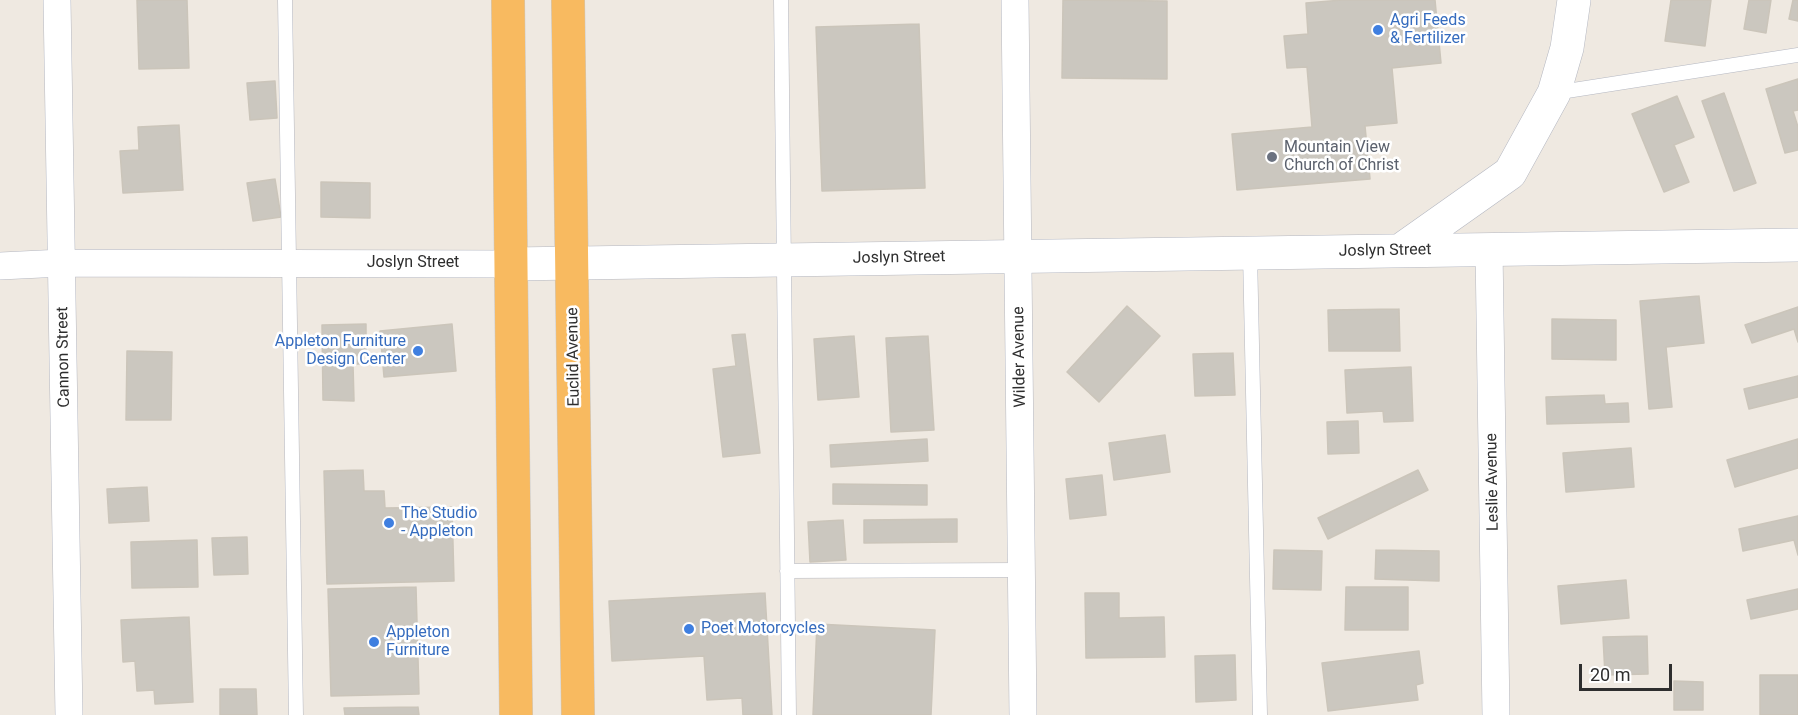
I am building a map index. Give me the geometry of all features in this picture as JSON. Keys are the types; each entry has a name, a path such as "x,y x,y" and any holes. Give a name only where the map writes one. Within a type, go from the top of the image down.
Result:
{"highway":[{"path":"508,0 516,715"},
{"name":"Euclid Avenue","path":"568,0 578,715"}],"street":[{"name":"Cannon Street","path":"57,0 69,715"},
{"name":"Wilder Avenue","path":"1015,0 1023,715"},
{"path":"1401,250 1510,172 1554,93 1567,48 1574,0"},
{"name":"Joslyn Street","path":"0,266 288,263 511,264 1798,245"},
{"name":"Leslie Avenue","path":"1489,249 1497,715"}],"lane":[{"path":"285,0 296,715"},
{"path":"781,0 789,715"},
{"path":"1554,93 1798,55"},
{"path":"1250,253 1260,715"},
{"path":"787,571 1022,570"}],"building":[{"path":"137,0 187,0 189,68 139,69"},
{"path":"1063,0 1167,1 1167,79 1062,78"},
{"path":"1342,0 1435,0 1441,63 1392,68 1397,123 1365,126 1370,179 1237,190 1232,134 1312,127 1307,67 1287,68 1284,36 1308,34 1306,3"},
{"path":"1671,0 1711,0 1705,46 1665,41"},
{"path":"1749,0 1771,0 1766,33 1744,29"},
{"path":"1793,0 1798,0 1798,21 1789,19"},
{"path":"919,24 925,188 822,191 816,27"},
{"path":"1798,79 1798,110 1793,111 1798,127 1798,150 1785,153 1766,89"},
{"path":"275,81 277,118 250,120 247,83"},
{"path":"1724,93 1756,183 1734,191 1702,101"},
{"path":"1677,96 1694,137 1674,145 1689,182 1664,192 1632,114"},
{"path":"179,125 183,190 123,193 120,151 139,150 138,127"},
{"path":"275,179 281,217 253,221 247,183"},
{"path":"321,182 370,183 370,218 321,217"},
{"path":"1699,296 1704,343 1666,347 1672,407 1649,409 1640,301"},
{"path":"1127,306 1160,336 1099,402 1067,372"},
{"path":"1798,307 1798,342 1794,329 1752,343 1745,325"},
{"path":"1399,309 1400,351 1329,351 1328,310"},
{"path":"1552,319 1616,320 1616,360 1552,359"},
{"path":"366,324 366,352 359,352 360,364 353,364 354,401 323,400 322,325"},
{"name":"Appleton Furniture Design Center","path":"452,324 456,371 384,377 380,331"},
{"path":"745,334 760,453 723,457 713,369 736,366 732,335"},
{"path":"854,336 859,397 818,400 814,339"},
{"path":"928,336 934,430 891,432 886,338"},
{"path":"127,351 172,352 171,420 126,420"},
{"path":"1233,353 1235,395 1195,396 1193,354"},
{"path":"1411,367 1413,421 1384,422 1383,411 1347,413 1345,370"},
{"path":"1798,376 1798,397 1749,409 1744,389"},
{"path":"1604,395 1605,404 1628,403 1629,422 1547,424 1546,397"},
{"path":"1358,421 1359,453 1328,454 1327,422"},
{"path":"1165,435 1170,472 1114,480 1109,443"},
{"path":"927,439 928,461 831,467 830,445"},
{"path":"1798,439 1798,468 1735,487 1727,460"},
{"path":"1631,448 1634,487 1566,492 1563,453"},
{"name":"The Studio - Appleton","path":"363,470 364,491 384,491 385,508 452,507 454,581 327,584 324,471"},
{"path":"1418,470 1428,490 1328,539 1318,518"},
{"path":"1102,475 1106,515 1070,519 1066,479"},
{"path":"833,484 927,485 927,505 833,504"},
{"path":"147,487 149,521 109,523 107,489"},
{"path":"1798,516 1798,555 1794,540 1743,551 1739,529"},
{"path":"957,519 957,542 864,543 864,520"},
{"path":"843,520 846,560 810,562 808,522"},
{"path":"247,537 248,574 214,575 212,538"},
{"path":"197,540 198,587 132,588 131,542"},
{"path":"1274,550 1322,551 1321,590 1273,589"},
{"path":"1376,550 1439,551 1439,581 1375,579"},
{"path":"1626,580 1629,618 1561,624 1558,586"},
{"name":"Appleton Furniture","path":"416,587 419,694 331,696 328,589"},
{"path":"1346,587 1408,587 1408,630 1345,630"},
{"path":"1798,589 1798,609 1751,619 1747,600"},
{"name":"Poet Motorcycles","path":"765,593 772,715 743,715 742,698 707,700 704,656 612,661 609,601"},
{"path":"1085,593 1119,593 1119,618 1164,617 1165,657 1086,658"},
{"path":"189,617 193,702 155,704 154,690 137,691 135,661 123,662 121,620"},
{"path":"817,624 935,630 931,715 813,715"},
{"path":"1647,636 1648,674 1605,675 1603,637"},
{"path":"1419,651 1423,683 1416,685 1418,700 1328,711 1322,663"},
{"path":"1235,655 1236,700 1196,702 1195,656"},
{"path":"1760,675 1798,675 1798,715 1760,715"},
{"path":"1674,681 1703,682 1703,710 1674,710"},
{"path":"220,689 256,689 257,715 220,715"},
{"path":"418,707 419,715 345,715 344,708"}],"place":[{"name":"Agri Feeds & Fertilizer","path":"1378,30"},
{"name":"Mountain View Church of Christ","path":"1272,157"},
{"name":"Appleton Furniture Design Center","path":"418,351"},
{"name":"The Studio - Appleton","path":"389,523"},
{"name":"Poet Motorcycles","path":"689,629"},
{"name":"Appleton Furniture","path":"374,642"}]}
